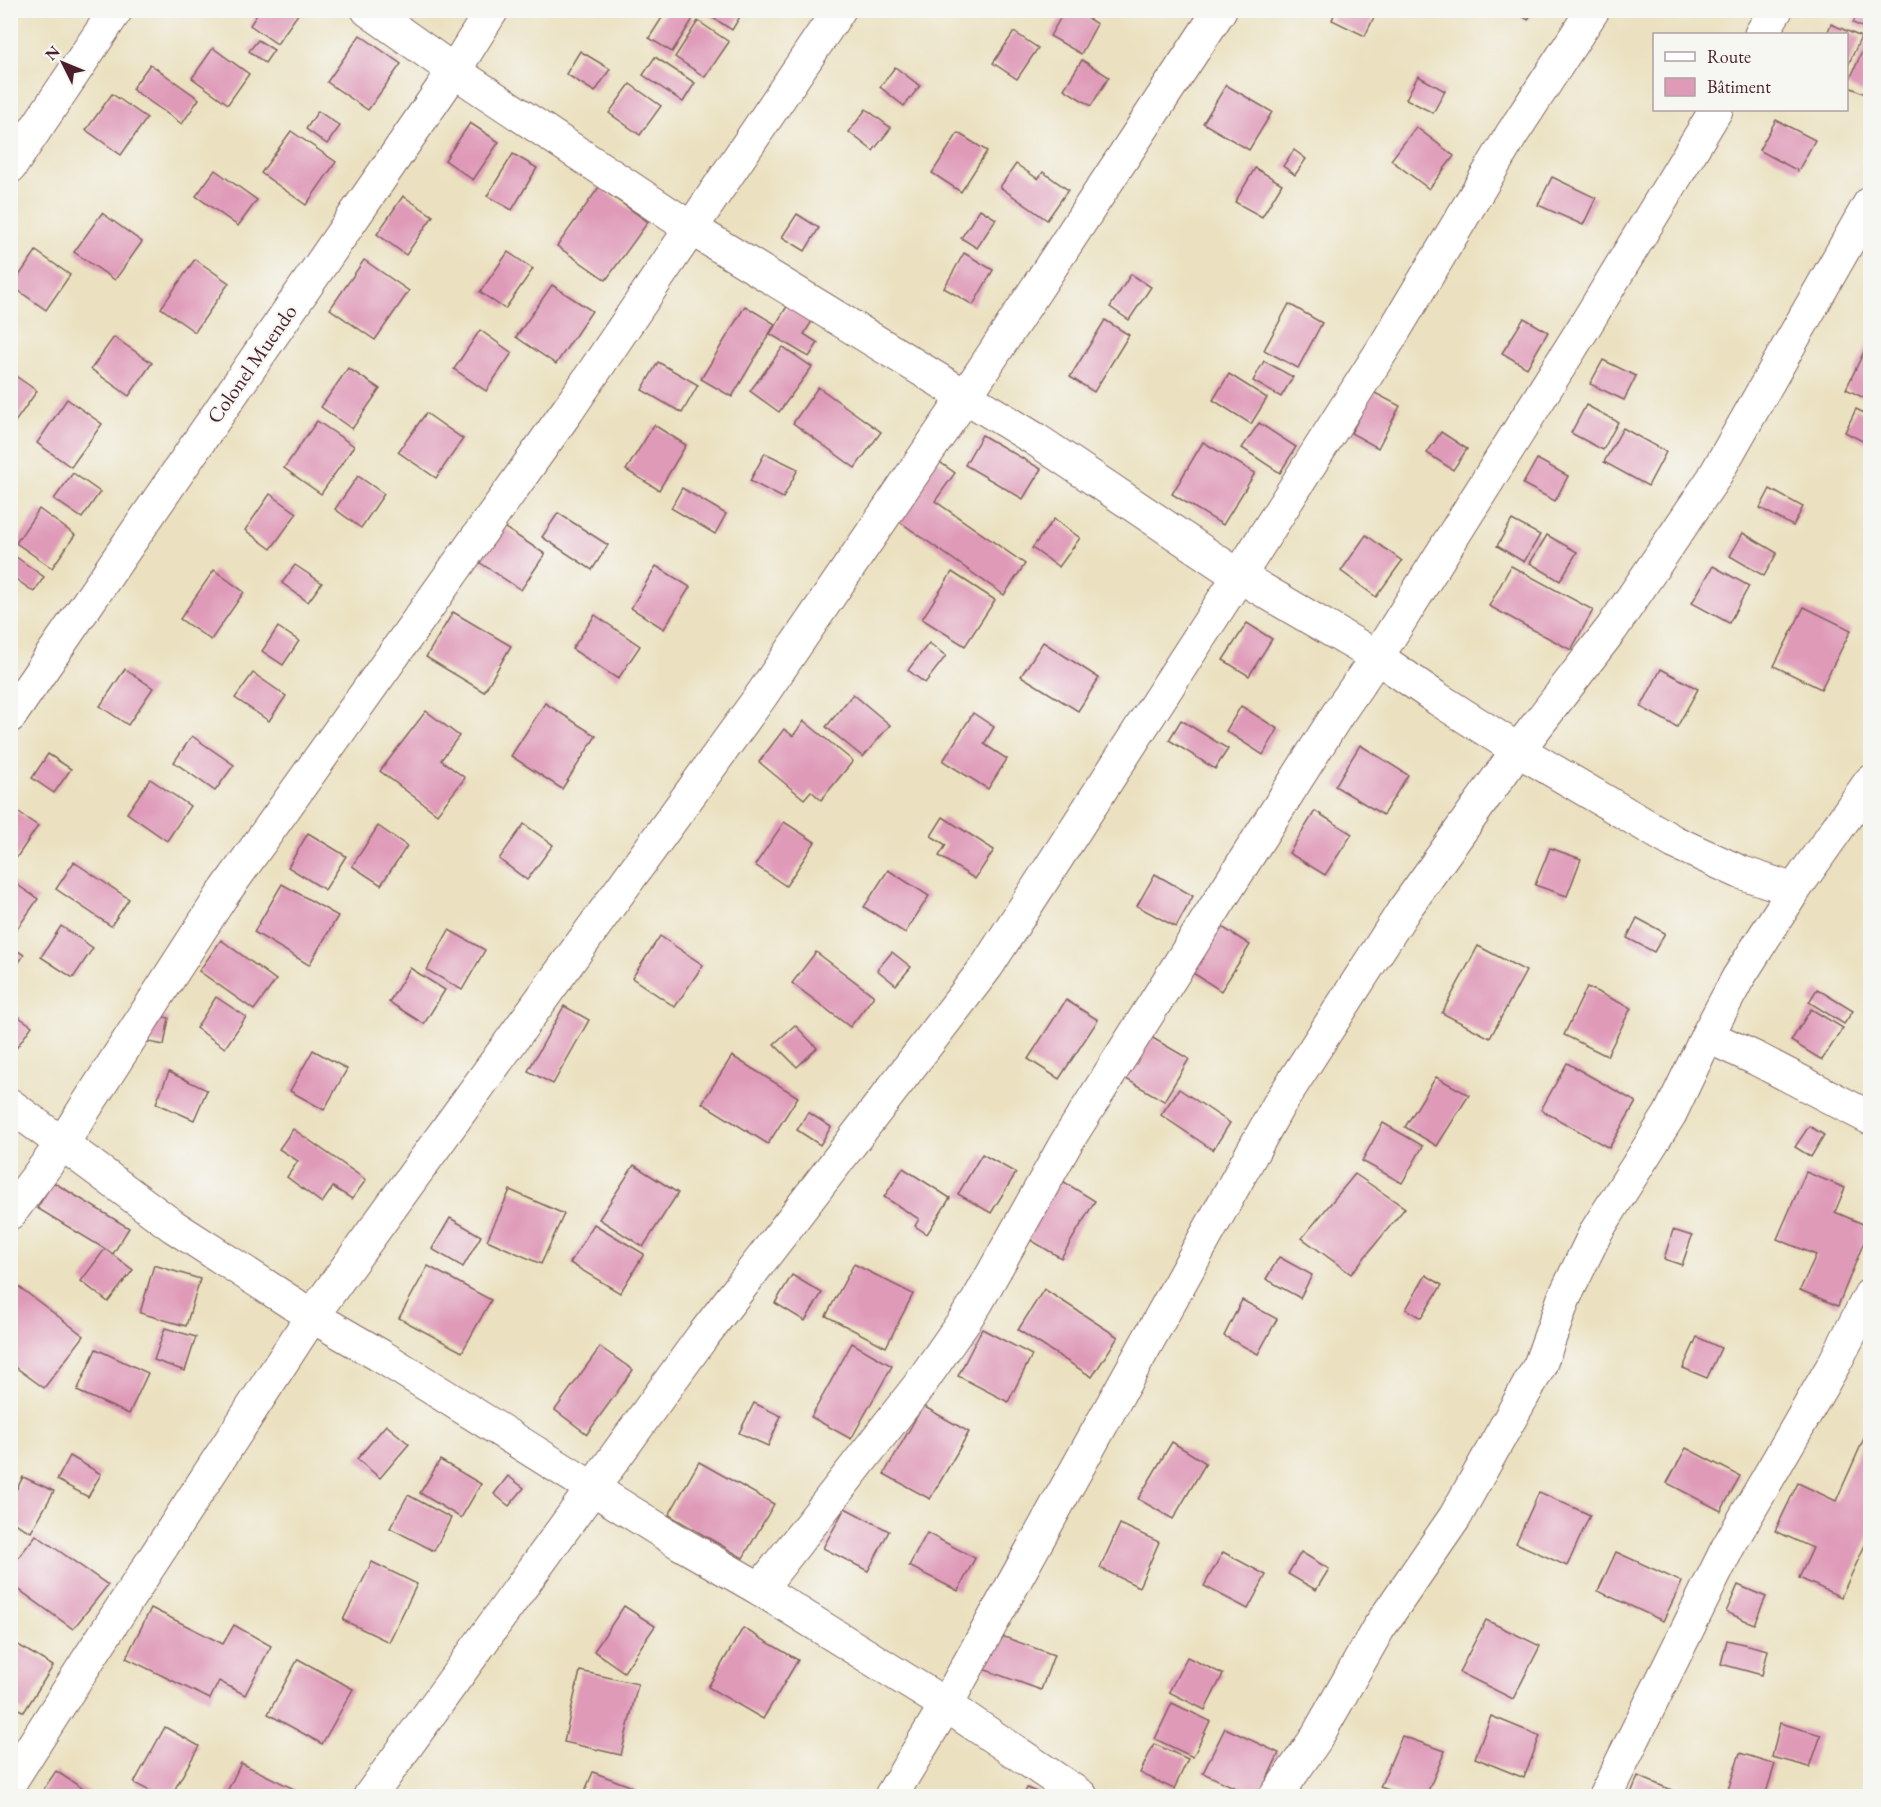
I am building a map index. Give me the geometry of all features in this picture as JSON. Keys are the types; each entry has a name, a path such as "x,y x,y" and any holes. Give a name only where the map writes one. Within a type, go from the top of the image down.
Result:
{"street":[{"path":"10,167 116,10"},
{"path":"368,10 454,71 692,229 1035,440 1239,576 1377,657 1518,750 1674,842 1740,872 1794,890"},
{"name":"Colonel Muendo","path":"10,716 454,71 492,10"},
{"path":"10,1213 62,1144 221,897 568,410 839,10"},
{"path":"10,1782 312,1316 760,696 965,397 1220,10"},
{"path":"370,1797 702,1337 987,966 1388,341 1512,134 1593,10"},
{"path":"1762,33 1776,10"},
{"path":"760,1589 918,1387 977,1302 1066,1143 1333,722 1377,657 1586,324 1715,111"},
{"path":"891,1797 946,1706 1278,1106 1404,910 1518,750 1612,628 1713,479 1870,203"},
{"path":"1276,1797 1315,1740 1378,1629 1455,1517 1540,1365 1564,1298 1597,1230 1670,1114 1738,978 1794,890 1870,782"},
{"path":"1707,1036 1757,1059 1870,1118"},
{"path":"10,1105 173,1226 312,1316 381,1356 680,1544 760,1589 946,1706 1081,1797"},
{"path":"1605,1797 1728,1547 1834,1364 1870,1295"}],"building":[{"path":"260,10 301,10 277,44 250,25"},
{"path":"667,10 681,10 693,19 672,52 649,38"},
{"path":"709,10 744,10 732,30 707,14"},
{"path":"1065,10 1074,10 1097,24 1081,54 1050,36"},
{"path":"1336,10 1367,10 1375,15 1365,36 1332,20"},
{"path":"1512,10 1533,10 1528,20"},
{"path":"1859,10 1870,10 1870,31 1853,23"},
{"path":"698,21 729,42 705,77 675,57"},
{"path":"1831,24 1861,37 1848,66 1848,33 1827,33"},
{"path":"1014,32 1038,48 1017,79 993,63"},
{"path":"360,35 401,64 368,110 327,82"},
{"path":"258,40 274,50 265,63 249,51"},
{"path":"1867,40 1870,42 1870,96 1848,86"},
{"path":"213,48 249,74 228,104 192,78"},
{"path":"580,51 610,69 595,92 566,74"},
{"path":"655,57 695,83 683,102 643,75"},
{"path":"1082,60 1109,77 1091,106 1064,89"},
{"path":"150,64 199,99 182,124 132,89"},
{"path":"895,67 920,86 904,106 880,87"},
{"path":"1418,76 1445,91 1433,113 1406,99"},
{"path":"630,84 661,106 640,135 609,113"},
{"path":"1226,85 1272,112 1249,150 1203,123"},
{"path":"112,94 147,118 121,155 86,130"},
{"path":"866,109 891,128 873,151 849,132"},
{"path":"318,111 340,126 327,144 306,129"},
{"path":"1776,120 1815,140 1798,171 1759,150"},
{"path":"470,123 499,142 473,180 445,160"},
{"path":"1416,127 1454,156 1429,189 1391,160"},
{"path":"291,131 336,162 306,205 261,173"},
{"path":"958,133 987,151 961,192 932,173"},
{"path":"1294,150 1306,159 1295,175 1283,166"},
{"path":"513,154 537,168 512,210 487,196"},
{"path":"1016,164 1038,179 1043,172 1068,190 1047,220 1000,187"},
{"path":"1255,168 1282,184 1262,217 1235,202"},
{"path":"215,170 257,200 238,226 196,196"},
{"path":"1552,177 1596,198 1583,225 1538,205"},
{"path":"599,187 648,222 606,280 557,246"},
{"path":"403,196 433,216 406,255 377,234"},
{"path":"980,209 996,219 977,248 961,238"},
{"path":"102,213 142,242 115,280 74,252"},
{"path":"797,214 819,228 805,251 782,237"},
{"path":"36,251 70,275 46,310 12,286"},
{"path":"508,252 533,269 505,309 480,292"},
{"path":"964,253 993,270 973,305 944,288"},
{"path":"195,259 229,283 195,332 161,308"},
{"path":"364,260 409,291 375,340 330,309"},
{"path":"1131,274 1151,287 1129,320 1110,307"},
{"path":"552,285 592,311 556,364 516,337"},
{"path":"789,303 814,318 804,334 818,343 809,357 770,334"},
{"path":"1289,304 1322,323 1298,368 1264,350"},
{"path":"745,306 775,324 732,397 701,379"},
{"path":"1524,318 1548,332 1527,368 1502,353"},
{"path":"1105,320 1129,335 1094,392 1070,377"},
{"path":"480,330 512,353 486,391 454,369"},
{"path":"114,337 152,363 129,396 91,369"},
{"path":"1870,339 1870,401 1846,389"},
{"path":"783,347 812,367 779,412 750,391"},
{"path":"1603,360 1636,376 1624,400 1590,384"},
{"path":"1264,361 1293,377 1281,397 1253,381"},
{"path":"658,362 698,385 682,413 642,390"},
{"path":"348,368 380,389 352,429 321,407"},
{"path":"10,372 37,391 10,429"},
{"path":"1229,374 1267,398 1251,424 1213,400"},
{"path":"818,387 881,432 855,468 793,423"},
{"path":"1373,392 1400,406 1378,448 1351,433"},
{"path":"67,399 102,424 71,467 37,443"},
{"path":"1586,405 1618,422 1603,450 1571,433"},
{"path":"1856,409 1870,416 1870,445 1845,432"},
{"path":"426,413 463,439 436,478 398,452"},
{"path":"317,421 354,446 321,494 284,468"},
{"path":"1259,423 1296,447 1280,473 1242,448"},
{"path":"654,425 686,445 659,490 626,470"},
{"path":"1623,428 1666,452 1648,486 1604,462"},
{"path":"1441,432 1467,449 1453,470 1427,453"},
{"path":"982,435 1041,469 1023,499 965,465"},
{"path":"1203,442 1255,473 1223,525 1172,494"},
{"path":"765,453 798,469 783,498 750,481"},
{"path":"934,458 955,473 935,501 1025,564 1004,595 893,517"},
{"path":"1537,459 1568,476 1555,501 1523,484"},
{"path":"73,473 100,492 82,518 54,499"},
{"path":"358,476 384,494 361,528 335,509"},
{"path":"682,488 726,514 715,534 671,508"},
{"path":"1770,489 1803,507 1793,526 1760,508"},
{"path":"270,494 297,513 271,549 245,530"},
{"path":"39,509 75,535 52,568 16,543"},
{"path":"558,513 608,545 592,570 542,537"},
{"path":"1054,519 1080,538 1059,567 1032,548"},
{"path":"1512,520 1540,535 1524,562 1497,546"},
{"path":"496,522 545,554 521,590 473,558"},
{"path":"1743,533 1777,553 1764,576 1730,556"},
{"path":"1366,535 1402,561 1376,597 1341,571"},
{"path":"1547,535 1577,552 1560,581 1530,563"},
{"path":"12,554 44,577 34,592 10,575"},
{"path":"295,565 322,583 308,602 282,583"},
{"path":"656,566 690,587 664,629 631,608"},
{"path":"1511,566 1593,610 1571,650 1489,606"},
{"path":"1713,566 1749,586 1729,623 1692,603"},
{"path":"214,570 244,592 211,640 180,619"},
{"path":"952,572 995,600 965,646 922,619"},
{"path":"1804,607 1851,630 1821,689 1774,666"},
{"path":"453,612 511,646 484,692 426,657"},
{"path":"595,615 640,646 618,679 572,649"},
{"path":"1247,623 1272,639 1249,676 1223,660"},
{"path":"278,627 299,641 283,665 262,651"},
{"path":"1043,642 1099,678 1078,711 1021,676"},
{"path":"929,643 946,656 925,683 908,670"},
{"path":"125,669 153,688 128,725 100,706"},
{"path":"1661,669 1698,689 1677,727 1641,707"},
{"path":"253,673 286,696 269,721 235,698"},
{"path":"853,694 890,725 863,757 826,727"},
{"path":"545,703 596,736 562,789 511,756"},
{"path":"1241,706 1278,729 1263,755 1226,731"},
{"path":"426,711 459,736 441,760 465,778 437,814 380,771"},
{"path":"973,713 994,727 984,744 1007,759 988,789 943,761"},
{"path":"1181,720 1228,749 1215,769 1169,740"},
{"path":"804,721 853,761 821,800 811,791 804,799 759,762 784,729 793,736"},
{"path":"192,736 234,765 215,791 174,762"},
{"path":"1360,745 1408,775 1383,815 1335,786"},
{"path":"48,754 71,769 54,793 32,778"},
{"path":"150,779 190,806 167,841 127,813"},
{"path":"10,807 38,826 17,857 10,853"},
{"path":"1315,811 1352,834 1325,875 1289,853"},
{"path":"943,817 994,850 975,879 939,856 946,845 931,836"},
{"path":"784,822 815,842 786,886 755,865"},
{"path":"524,824 553,845 527,880 499,859"},
{"path":"378,826 407,846 381,885 352,866"},
{"path":"308,833 346,856 325,890 288,867"},
{"path":"1550,848 1581,859 1567,896 1535,885"},
{"path":"74,862 129,899 111,926 56,889"},
{"path":"888,870 929,896 905,933 864,907"},
{"path":"1155,874 1193,896 1176,927 1137,906"},
{"path":"10,880 38,899 10,939"},
{"path":"282,884 338,916 309,965 254,932"},
{"path":"1637,918 1665,933 1654,952 1627,938"},
{"path":"1216,923 1250,945 1221,991 1187,969"},
{"path":"61,926 93,948 73,978 41,957"},
{"path":"449,930 485,950 462,990 427,970"},
{"path":"660,936 703,965 675,1007 632,978"},
{"path":"221,940 276,980 254,1010 199,971"},
{"path":"10,946 24,955 10,975"},
{"path":"1478,946 1526,971 1490,1038 1442,1013"},
{"path":"816,952 874,996 850,1027 792,983"},
{"path":"892,952 911,967 896,985 877,970"},
{"path":"410,968 445,990 424,1024 389,1002"},
{"path":"1587,987 1631,1008 1607,1056 1564,1035"},
{"path":"1817,989 1853,1011 1844,1024 1809,1002"},
{"path":"216,997 246,1017 225,1048 196,1028"},
{"path":"1066,1000 1098,1020 1059,1079 1028,1059"},
{"path":"564,1006 589,1020 553,1084 528,1071"},
{"path":"1811,1009 1843,1028 1822,1060 1791,1041"},
{"path":"10,1011 32,1026 10,1057"},
{"path":"149,1014 169,1018 164,1045 144,1041"},
{"path":"795,1025 817,1048 797,1067 774,1044"},
{"path":"1151,1037 1189,1059 1164,1101 1126,1079"},
{"path":"313,1050 347,1069 324,1110 290,1091"},
{"path":"732,1056 798,1097 768,1144 702,1103"},
{"path":"1567,1063 1636,1102 1609,1148 1541,1110"},
{"path":"169,1072 207,1090 194,1120 156,1103"},
{"path":"1436,1077 1469,1095 1437,1146 1405,1127"},
{"path":"1179,1089 1230,1123 1213,1150 1161,1115"},
{"path":"808,1112 831,1127 820,1145 797,1130"},
{"path":"1383,1123 1423,1146 1402,1183 1362,1161"},
{"path":"1809,1126 1824,1135 1811,1157 1795,1147"},
{"path":"293,1129 366,1180 352,1199 333,1187 322,1203 287,1177 298,1161 279,1149"},
{"path":"982,1154 1016,1173 991,1213 958,1194"},
{"path":"634,1165 678,1193 643,1247 599,1219"},
{"path":"903,1168 950,1198 927,1234 915,1226 919,1219 884,1197"},
{"path":"1806,1172 1845,1188 1835,1212 1870,1227 1838,1306 1800,1290 1816,1255 1777,1239"},
{"path":"1355,1174 1405,1208 1351,1274 1302,1238"},
{"path":"1056,1177 1095,1201 1061,1258 1022,1235"},
{"path":"53,1182 129,1228 113,1254 37,1208"},
{"path":"510,1190 564,1214 541,1264 487,1240"},
{"path":"450,1218 481,1236 463,1267 432,1249"},
{"path":"594,1224 644,1254 620,1293 570,1263"},
{"path":"1673,1230 1692,1236 1682,1265 1664,1259"},
{"path":"105,1249 133,1270 108,1302 81,1281"},
{"path":"1279,1257 1312,1275 1300,1298 1266,1279"},
{"path":"854,1264 913,1294 886,1347 826,1316"},
{"path":"154,1265 200,1279 186,1326 140,1313"},
{"path":"428,1266 491,1300 462,1352 399,1318"},
{"path":"792,1275 822,1293 805,1321 775,1303"},
{"path":"1426,1275 1442,1285 1421,1318 1406,1309"},
{"path":"10,1280 84,1336 44,1388 10,1363"},
{"path":"1044,1289 1118,1337 1092,1377 1018,1330"},
{"path":"1242,1300 1277,1319 1258,1354 1224,1336"},
{"path":"165,1328 196,1337 185,1371 154,1360"},
{"path":"982,1329 1032,1355 1008,1402 958,1376"},
{"path":"1697,1337 1721,1348 1707,1378 1683,1368"},
{"path":"852,1343 892,1366 851,1439 811,1417"},
{"path":"600,1347 633,1370 587,1434 555,1410"},
{"path":"96,1349 148,1373 129,1414 77,1391"},
{"path":"754,1403 781,1416 768,1446 739,1433"},
{"path":"923,1406 969,1432 930,1499 884,1474"},
{"path":"386,1425 409,1444 380,1478 357,1459"},
{"path":"1870,1425 1870,1534 1841,1597 1799,1578 1813,1548 1775,1531 1798,1483 1836,1501"},
{"path":"1172,1442 1206,1463 1173,1519 1138,1499"},
{"path":"1686,1448 1740,1476 1721,1511 1667,1483"},
{"path":"70,1456 101,1474 88,1497 57,1480"},
{"path":"440,1460 481,1484 461,1518 420,1493"},
{"path":"699,1462 774,1504 743,1558 669,1515"},
{"path":"508,1476 524,1488 509,1506 494,1494"},
{"path":"23,1477 54,1491 31,1532 10,1521 10,1502"},
{"path":"1539,1492 1590,1515 1567,1566 1516,1543"},
{"path":"408,1495 451,1518 434,1551 390,1528"},
{"path":"845,1508 889,1531 868,1571 823,1548"},
{"path":"1120,1524 1159,1542 1139,1587 1100,1568"},
{"path":"927,1533 975,1558 958,1591 909,1566"},
{"path":"36,1535 108,1585 73,1629 10,1583 10,1568"},
{"path":"1223,1552 1266,1575 1248,1609 1204,1586"},
{"path":"1301,1552 1329,1569 1316,1590 1288,1574"},
{"path":"1616,1552 1682,1582 1663,1621 1598,1591"},
{"path":"372,1562 417,1584 389,1642 343,1620"},
{"path":"1738,1585 1766,1597 1754,1624 1726,1612"},
{"path":"624,1606 655,1626 624,1672 594,1651"},
{"path":"151,1608 223,1644 234,1625 271,1646 245,1695 219,1681 210,1699 126,1658"},
{"path":"1486,1620 1540,1646 1513,1699 1459,1672"},
{"path":"743,1628 798,1660 763,1719 708,1687"},
{"path":"996,1634 1054,1655 1041,1690 983,1669"},
{"path":"10,1640 53,1666 24,1712 10,1704"},
{"path":"1727,1640 1768,1650 1762,1675 1721,1664"},
{"path":"1187,1657 1223,1674 1205,1710 1169,1692"},
{"path":"298,1659 353,1689 322,1744 268,1714"},
{"path":"580,1671 638,1684 621,1755 564,1742"},
{"path":"1172,1703 1210,1721 1193,1757 1155,1739"},
{"path":"1491,1716 1540,1736 1524,1778 1475,1758"},
{"path":"1780,1723 1821,1735 1810,1767 1772,1757"},
{"path":"165,1727 199,1746 171,1796 160,1796 134,1783"},
{"path":"1225,1728 1279,1753 1259,1796 1253,1796 1203,1773"},
{"path":"1402,1736 1445,1751 1426,1796 1407,1796 1380,1787"},
{"path":"1154,1744 1188,1759 1174,1789 1140,1773"},
{"path":"1740,1753 1775,1764 1765,1796 1726,1796"},
{"path":"241,1763 294,1789 290,1796 225,1796"},
{"path":"56,1771 94,1796 39,1796"},
{"path":"593,1772 635,1788 631,1796 591,1796 584,1793"},
{"path":"1638,1776 1676,1792 1674,1796 1630,1796"},
{"path":"1027,1788 1046,1796 1023,1796"}]}
